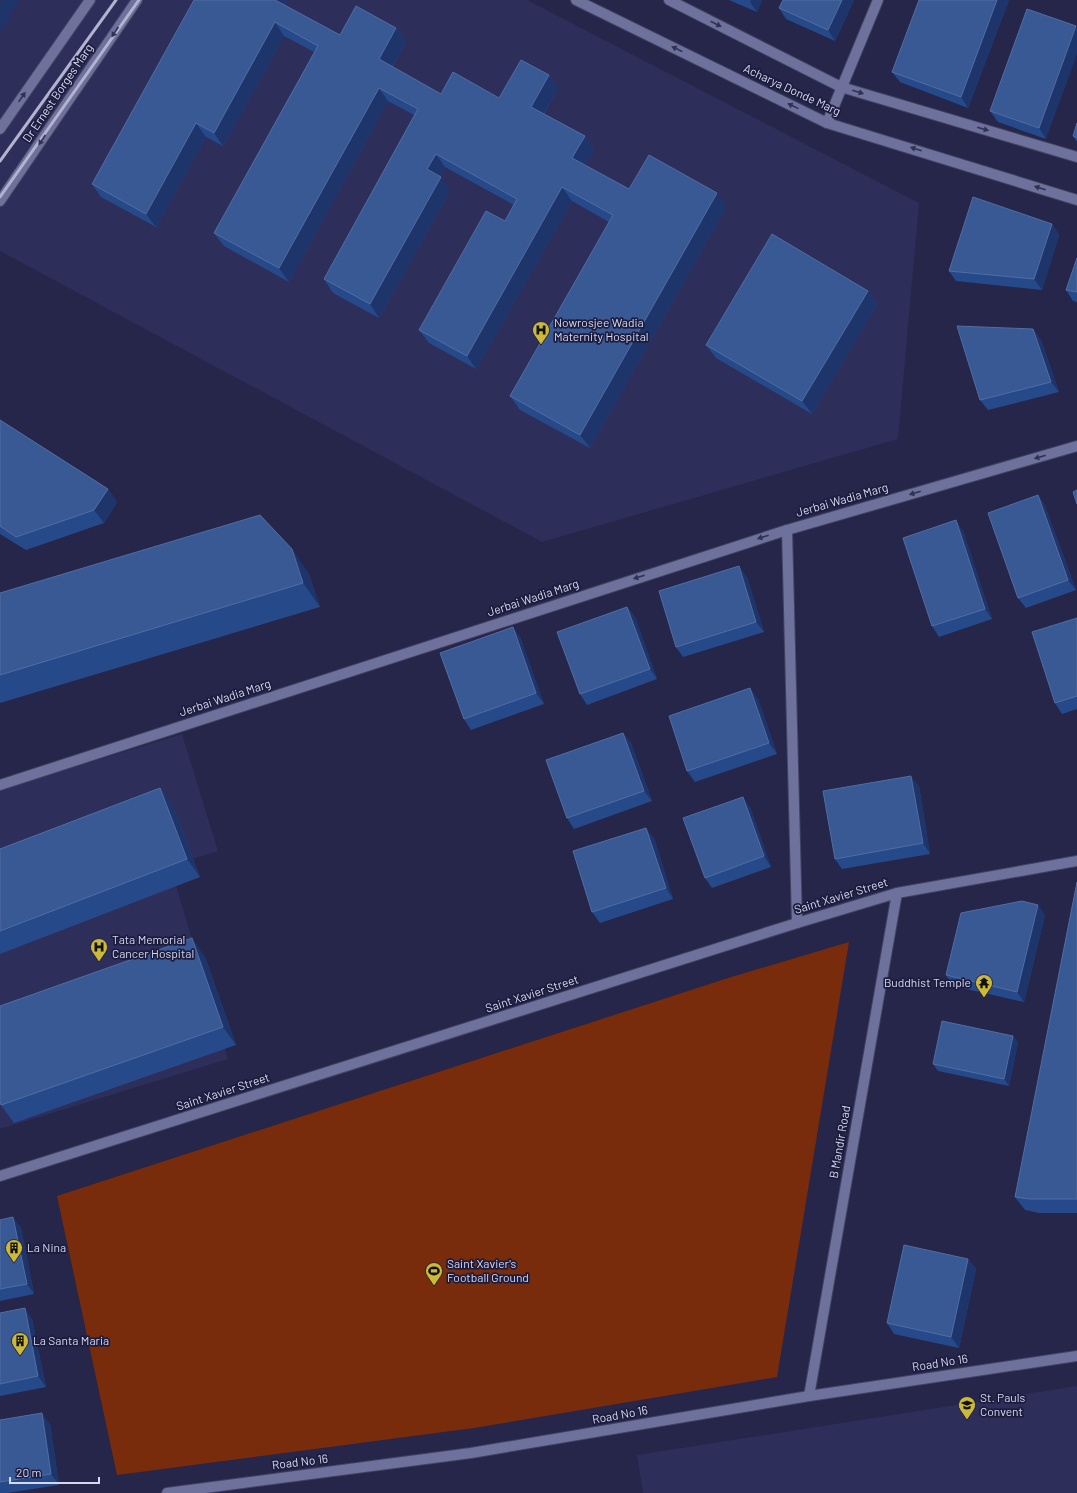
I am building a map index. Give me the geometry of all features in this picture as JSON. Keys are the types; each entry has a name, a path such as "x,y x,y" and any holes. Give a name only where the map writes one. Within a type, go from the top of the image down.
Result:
{"street":[{"path":"0,129 90,0"},
{"name":"Dr Ernest Borges Marg","path":"0,201 137,0"},
{"name":"Acharya Donde Marg","path":"576,0 827,123 1077,200"},
{"name":"Acharya Donde Marg","path":"669,0 841,87 1077,157"},
{"path":"827,123 878,0"},
{"name":"Jerbai Wadia Marg","path":"0,785 787,530 1077,446"},
{"path":"787,530 797,923"},
{"name":"Saint Xavier Street","path":"0,1176 797,923 897,893 1077,861"},
{"name":"B Mandir Road","path":"808,1396 897,893"},
{"name":"Road No 16","path":"167,1493 471,1453 808,1396 1077,1356"}],"shaded area":[{"name":"Nowrosjee Wadia Maternity Hospital","path":"0,0 527,0 919,203 898,439 542,542 0,251"},
{"name":"Tata Memorial Cancer Hospital","path":"182,734 218,851 170,866 228,1059 0,1129 0,790"},
{"name":"Saint Xavier's Football Ground","path":"849,942 777,1377 474,1428 117,1475 57,1196 725,979"},
{"name":"St. Pauls Convent","path":"1077,1386 1077,1493 643,1493 637,1455"}],"building":[{"path":"194,0 275,0 340,35 356,6 396,28 379,59 441,94 453,72 499,98 521,60 549,75 531,107 585,136 572,158 629,189 649,155 717,193 580,435 510,396 613,215 562,187 467,356 419,330 486,211 505,221 517,199 436,154 427,169 441,177 370,304 324,279 418,109 379,88 279,268 214,233 318,46 275,22 214,133 196,123 146,214 92,184"},
{"path":"783,0 842,0 828,30 779,8"},
{"path":"919,0 997,0 961,97 892,72"},
{"path":"1027,9 1076,26 1039,128 990,111"},
{"path":"1077,123 1077,138 1073,136"},
{"path":"973,197 1052,224 1034,279 949,271"},
{"path":"772,234 868,291 802,401 706,345"},
{"path":"1077,258 1077,292 1066,290"},
{"path":"957,326 1033,329 1051,382 980,400"},
{"path":"0,420 108,489 94,510 16,537 0,526"},
{"path":"1077,490 1077,504 1073,492"},
{"path":"1038,495 1068,580 1018,598 988,513"},
{"path":"260,515 292,549 303,583 0,675 0,593"},
{"path":"956,520 985,609 932,626 903,538"},
{"path":"739,566 756,622 676,647 659,591"},
{"path":"627,607 650,669 580,694 557,632"},
{"path":"1077,618 1077,696 1055,703 1032,632"},
{"path":"513,627 536,693 464,719 440,653"},
{"path":"750,688 769,743 687,771 669,716"},
{"path":"623,733 644,791 567,818 546,760"},
{"path":"911,776 923,843 835,859 823,791"},
{"path":"160,788 187,859 0,931 0,849"},
{"path":"743,797 764,856 705,878 683,818"},
{"path":"646,828 666,888 592,912 573,851"},
{"path":"1077,882 1077,1199 1030,1199 1015,1197"},
{"path":"1022,901 1038,905 1017,992 946,975 961,913"},
{"path":"192,938 223,1027 1,1105 0,1006"},
{"path":"942,1021 1013,1036 1004,1079 933,1064"},
{"name":"La Nina","path":"13,1217 27,1284 0,1289 0,1220"},
{"path":"904,1245 968,1259 951,1337 887,1323"},
{"name":"La Santa Maria","path":"25,1308 38,1376 0,1384 0,1313"},
{"path":"42,1413 51,1474 0,1482 0,1420"}],"railway":[{"path":"0,161 116,0"},
{"path":"0,197 139,0"}],"place":[{"name":"Nowrosjee Wadia Maternity Hospital","path":"541,345"},
{"name":"Tata Memorial Cancer Hospital","path":"99,962"},
{"name":"Buddhist Temple","path":"984,998"},
{"name":"La Nina","path":"14,1263"},
{"name":"Saint Xavier's Football Ground","path":"434,1286"},
{"name":"La Santa Maria","path":"20,1356"},
{"name":"St. Pauls Convent","path":"967,1420"}]}
